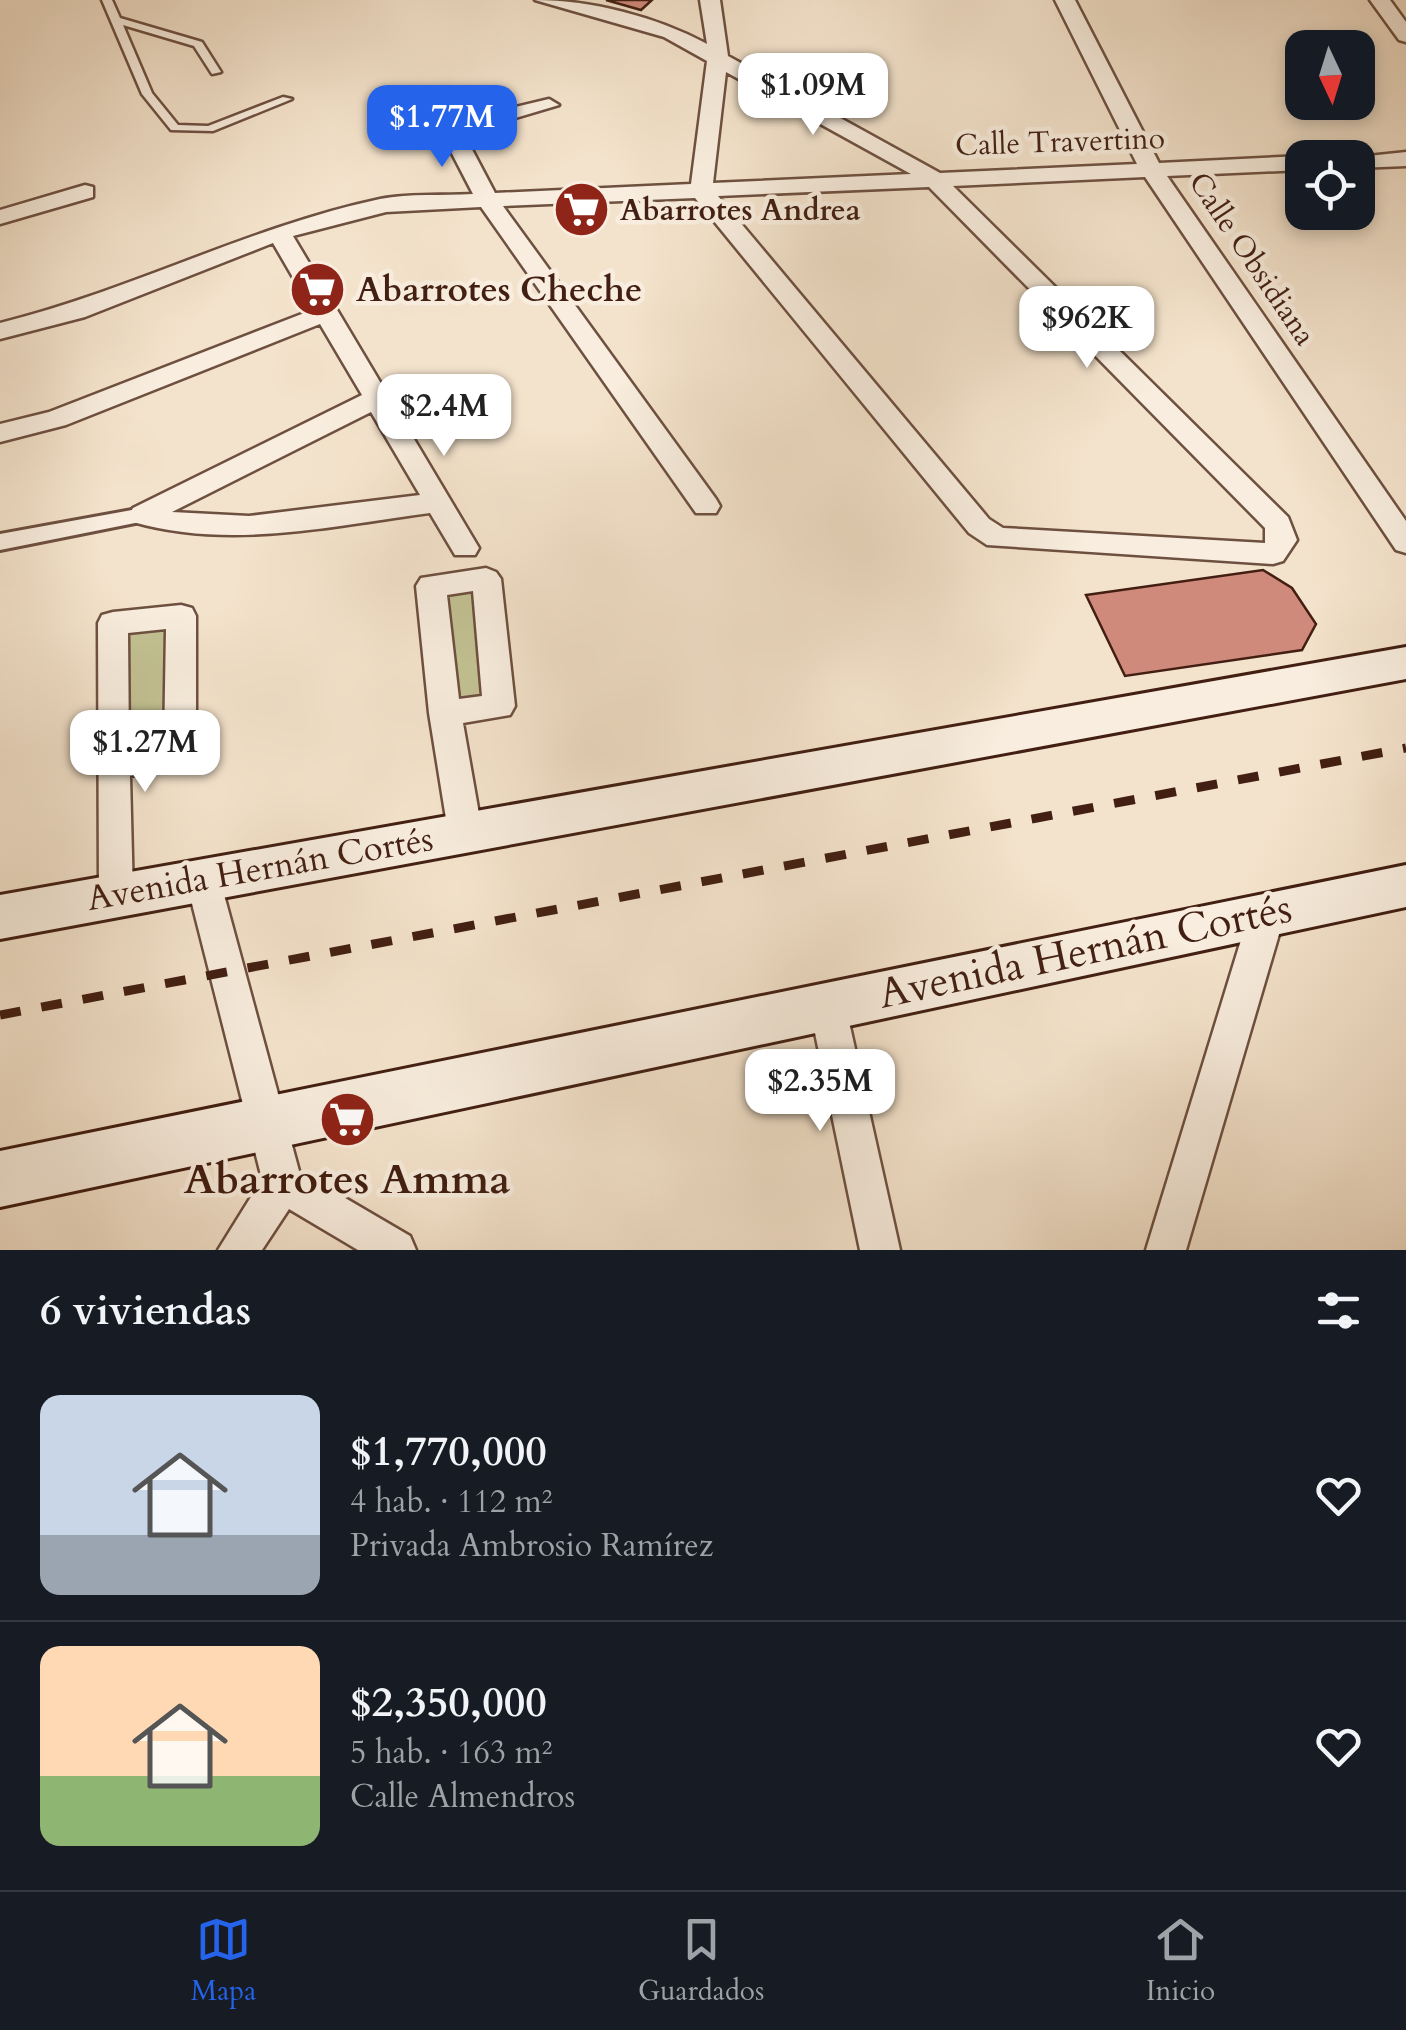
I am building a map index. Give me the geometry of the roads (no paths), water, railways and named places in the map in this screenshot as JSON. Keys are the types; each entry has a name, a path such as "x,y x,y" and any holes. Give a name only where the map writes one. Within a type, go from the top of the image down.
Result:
{"main road":[{"name":"Avenida Hernán Cortés","path":"0,917 1406,663"},
{"name":"Avenida Hernán Cortés","path":"0,1178 1406,886"}],"street":[{"path":"545,0 671,32 718,55 932,177 1278,524 1283,540 1273,554 997,538 979,526 701,190 718,55 710,0"},
{"name":"Calle Obsidiana","path":"1065,0 1151,169 1406,543"},
{"path":"1380,0 1406,36"},
{"path":"549,104 456,132 455,138 487,200 706,506"},
{"path":"1375,160 1406,159"},
{"name":"Calle Travertino","path":"0,332 76,312 279,233 385,206 932,177 1285,164"},
{"path":"0,217 85,192"},
{"path":"279,233 374,400 465,548"},
{"path":"0,433 57,419 324,314"},
{"path":"0,542 143,515 374,400"},
{"path":"143,515 173,526 218,528 438,502"},
{"path":"113,766 180,755 181,616 113,624 113,766 116,896"},
{"path":"445,713 466,831"},
{"path":"203,880 283,1184 396,1250"},
{"path":"1166,1250 1267,914"},
{"path":"827,1004 880,1250"},
{"path":"238,1250 283,1184"}],"lane":[{"path":"107,0 146,94 175,128 209,129 287,99"},
{"path":"116,20 198,44 216,72"}],"railway":[{"path":"0,1015 1406,748"}],"place":[{"name":"Abarrotes Andrea","path":"581,210"},
{"name":"Abarrotes Cheche","path":"317,290"},
{"name":"Abarrotes Amma","path":"347,1119"}]}
